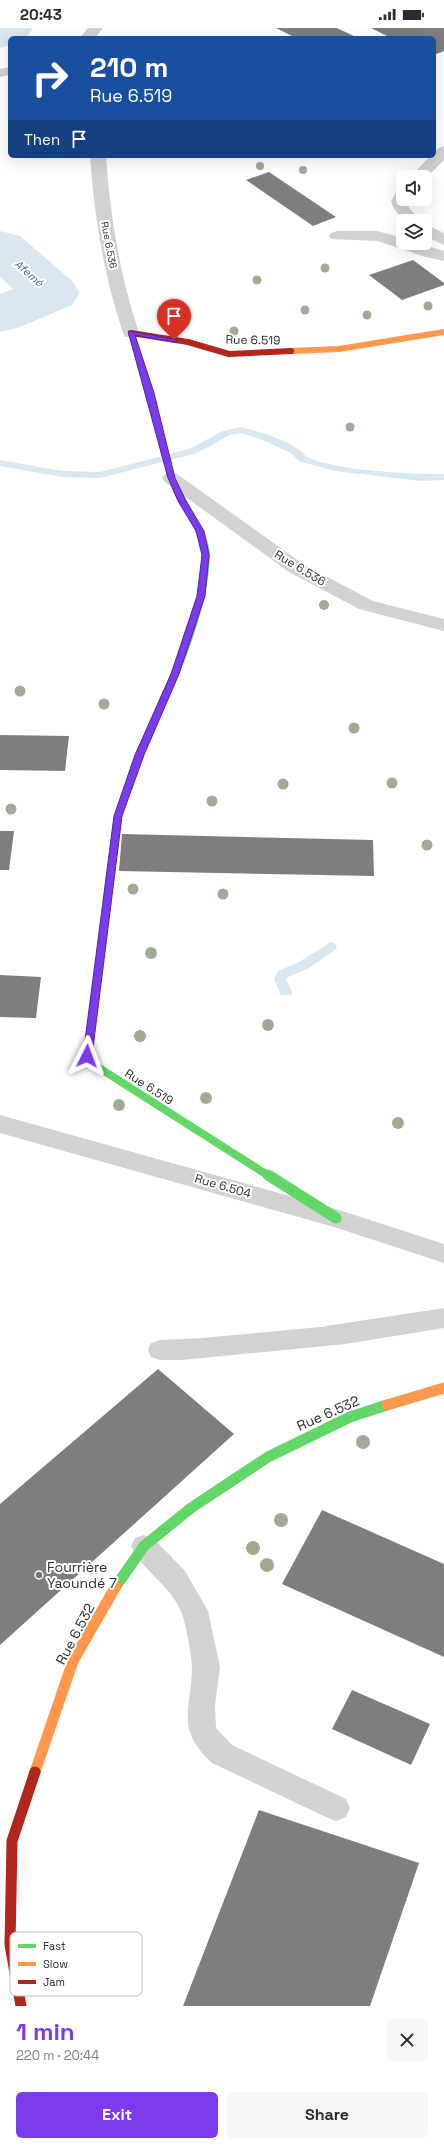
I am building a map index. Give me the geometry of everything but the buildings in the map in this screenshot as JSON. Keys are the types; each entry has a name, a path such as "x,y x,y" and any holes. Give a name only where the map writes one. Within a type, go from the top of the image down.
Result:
{"street":[{"path":"89,36 96,28"},
{"path":"425,170 444,151"},
{"name":"Rue 6.536","path":"98,158 101,204 122,306 131,333"},
{"path":"432,233 444,240"},
{"path":"337,236 377,236 396,241"},
{"path":"421,250 444,256"},
{"name":"Rue 6.519","path":"336,1218 142,1097 93,1064 87,1056 118,816 139,755 175,674 201,596 206,555 200,531 182,501 171,478 150,393 131,333 188,342 229,354 236,354 340,350 444,332"},
{"name":"Rue 6.536","path":"171,478 296,568 366,605 444,625"},
{"name":"Rue 6.504","path":"0,1124 336,1218 444,1254"},
{"path":"160,1350 192,1351 322,1337 376,1330 444,1318"},
{"name":"Rue 6.532","path":"10,1932 12,1841 73,1661 123,1575 144,1546 191,1508 268,1457 350,1417 444,1388"},
{"path":"144,1546 176,1579 195,1611 206,1667 201,1705 202,1730 208,1741 222,1754 336,1808"},
{"name":"Rue 6.532","path":"19,1996 21,2006"}],"waterway":[{"name":"Afemé","path":"0,33 8,28"},
{"name":"Afemé","path":"0,248 52,293 0,315"},
{"path":"0,463 62,474 100,475 193,451 227,433 241,430 264,437 295,451 303,459 335,468 420,478 444,477"},
{"path":"286,992 280,979 283,974 304,965 331,947"}],"traffic: fast":[{"path":"142,367 171,478 200,531 206,555 201,596 175,674 167,692"},
{"path":"93,1013 87,1056 93,1064 142,1097 336,1218"},
{"path":"116,1586 144,1546 191,1508 268,1457 350,1417 387,1405"}],"traffic: slow":[{"path":"291,351 339,349 444,332"},
{"path":"93,1013 118,816 139,755 167,692"},
{"path":"387,1405 444,1388"},
{"path":"35,1772 73,1661 116,1586"}],"traffic: jam":[{"path":"142,367 131,333 188,342 229,354 291,351"},
{"path":"10,1932 12,1841 35,1772"},
{"path":"19,1996 21,2006"}],"place":[{"name":"Fourrière Yaoundé 7","path":"39,1575"}],"route":[{"path":"87,1056 118,816 139,755 175,674 201,596 206,555 200,531 182,501 171,478 150,393 131,333 174,340"}]}
